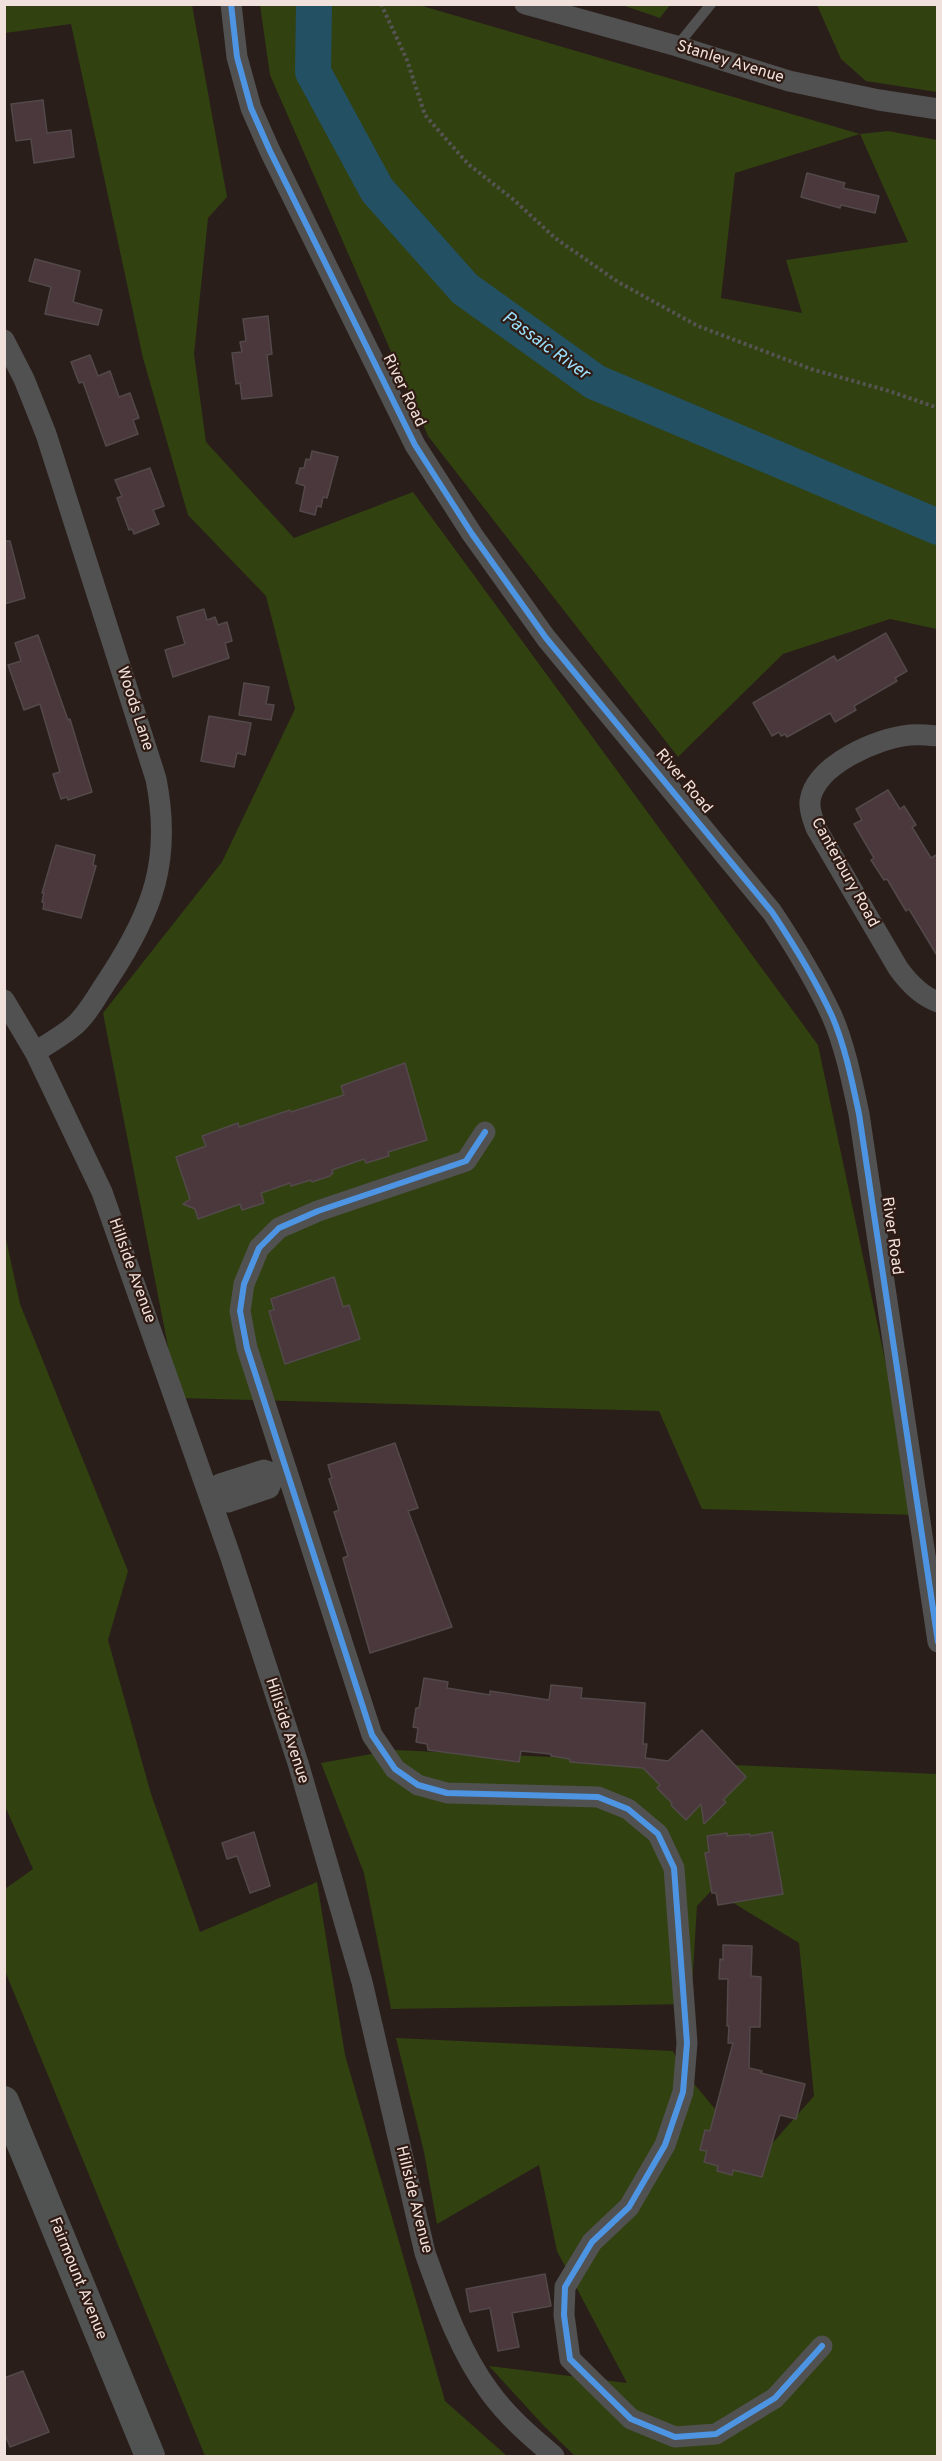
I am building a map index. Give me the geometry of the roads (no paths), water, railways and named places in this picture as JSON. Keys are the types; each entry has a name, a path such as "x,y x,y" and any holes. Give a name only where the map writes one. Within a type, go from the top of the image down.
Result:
{"main road":[{"name":"Fairmount Avenue","path":"4,2101 150,2457"}],"street":[{"name":"River Road","path":"231,4 237,57 251,108 415,445 478,544 546,638 772,912 804,961 832,1018 852,1077 859,1114 938,1642"},
{"name":"Stanley Avenue","path":"525,4 677,46 789,81 879,100 938,109"},
{"name":"Woods Lane","path":"4,340 24,379 46,434 156,779 163,824 161,862 153,893 127,951 87,1012 75,1025 35,1052"},
{"name":"Canterbury Road","path":"938,736 911,734 870,746 834,765 817,782 810,799 810,810 816,828 898,968 906,980 924,995 938,1002"},
{"name":"Hillside Avenue","path":"4,1000 35,1052 102,1192 214,1496 298,1764 362,1982 423,2242 436,2283 454,2330 488,2390 516,2424 554,2457"},
{"path":"485,1132 466,1161 308,1215 279,1228 259,1248 244,1284 240,1311 247,1348 281,1473 372,1735 395,1769 418,1785 447,1793 598,1797 628,1809 657,1834 674,1868 687,2043 683,2092 665,2145 629,2207 592,2242 565,2287 564,2314 570,2359 631,2419 675,2437 716,2434 775,2398 822,2346"},
{"path":"214,1496 228,1502 269,1488 281,1473"}],"lane":[{"path":"677,46 711,4"}],"waterway":[{"name":"Passaic River","path":"314,4 313,72 377,190 465,289 595,382 938,527"}]}
